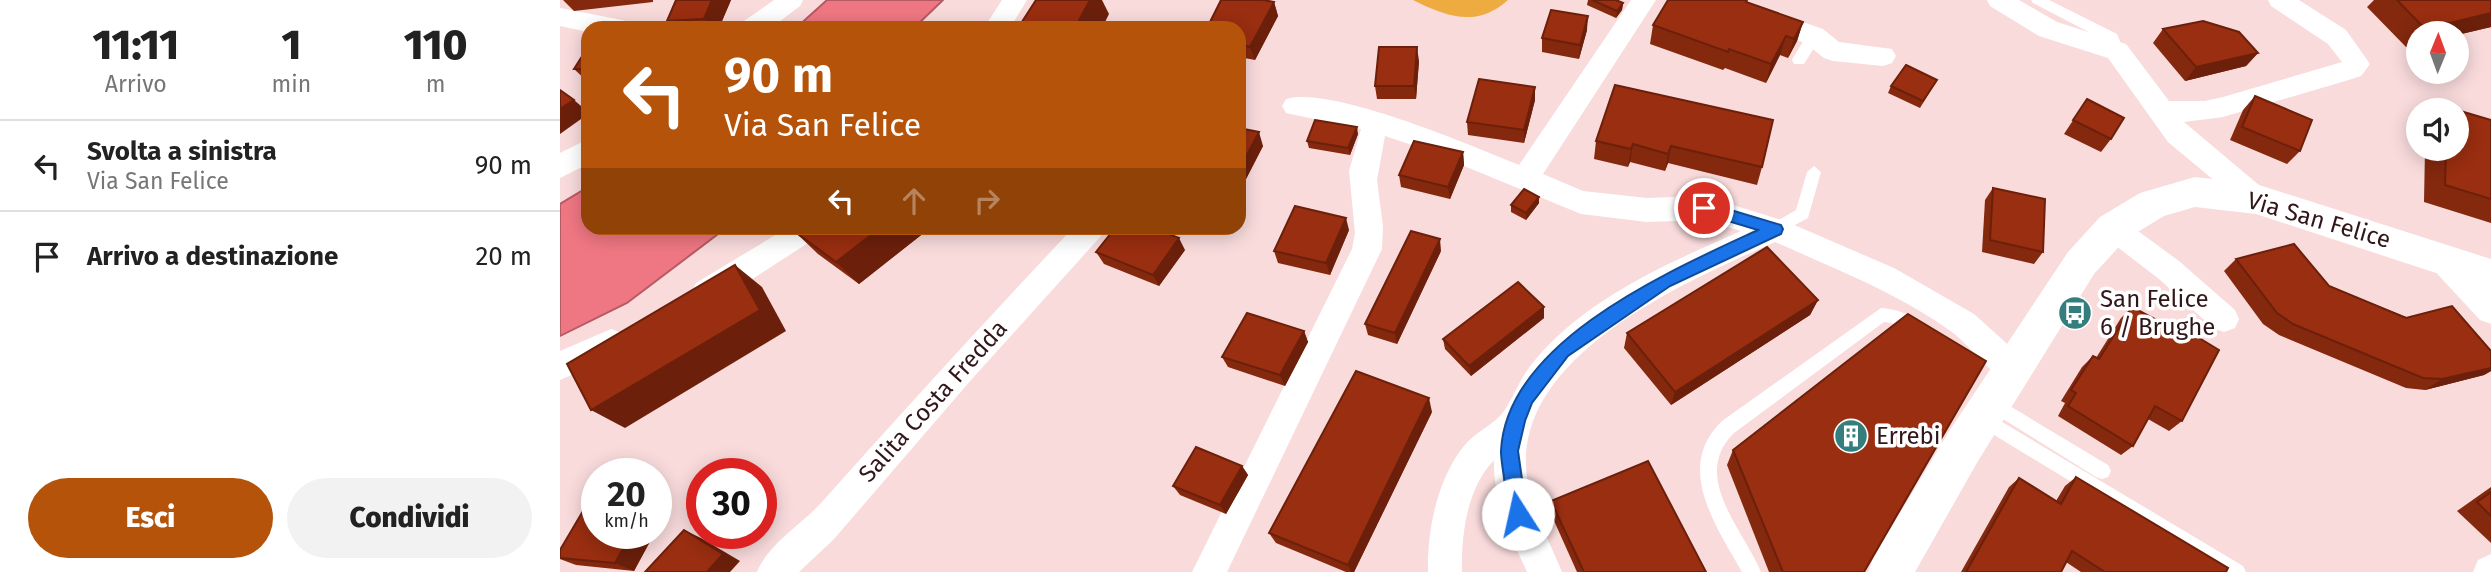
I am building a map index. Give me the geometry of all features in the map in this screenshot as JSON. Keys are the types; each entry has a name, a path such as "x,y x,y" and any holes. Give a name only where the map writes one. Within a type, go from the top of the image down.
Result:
{"street":[{"path":"754,21 758,0"},
{"path":"762,21 791,0"},
{"path":"1002,21 1015,0"},
{"path":"1524,180 1644,0"},
{"path":"1712,0 1814,36 1833,51 1883,55"},
{"path":"1999,0 2048,29 2117,51 2178,134 2256,199"},
{"path":"2160,112 2205,111 2223,107 2353,69 2357,64 2337,37 2280,0"},
{"path":"560,17 581,21"},
{"path":"1295,106 1344,113 1427,139 1581,202 1647,210 1704,208 1776,229 1884,277 1963,323 1997,390"},
{"path":"1209,572 1367,249 1371,231 1363,190 1364,149 1376,124"},
{"path":"560,167 581,154"},
{"name":"Via San Felice","path":"1890,572 1997,390 2081,263 2096,243 2113,228 2153,204 2196,192 2256,199 2491,275"},
{"path":"2113,228 2169,270 2224,319"},
{"path":"1545,572 1518,514 1510,451 1516,421 1525,398 1562,350 1585,332 1664,281 1776,229"},
{"path":"682,306 799,235"},
{"name":"Salita Costa Fredda","path":"774,572 822,527 960,370 1085,235"},
{"path":"2440,257 2491,311"},
{"path":"560,366 636,331"},
{"path":"1445,572 1448,528 1463,477 1475,457 1516,421"}],"lane":[{"path":"2038,0 2112,38 2117,51"},
{"path":"1799,60 1814,36"},
{"path":"1776,229 1803,214 1814,172"},
{"path":"1752,572 1713,500 1709,466 1713,444 1728,427 1881,315 1895,316 1939,343"},
{"path":"1997,390 2102,471"},
{"path":"1997,390 2237,572"}],"shaded area":[{"path":"827,0 943,0 921,21 804,21"},
{"path":"1413,0 1508,0 1485,14 1462,17 1438,11"},
{"path":"581,191 581,235 717,235 627,303 560,336 560,204"}],"building":[{"path":"676,0 712,0 704,19 667,21"},
{"path":"1036,0 1090,0 1079,21 1022,21"},
{"path":"1221,0 1274,2 1250,47 1246,46 1246,21 1210,21"},
{"path":"1592,0 1616,0 1623,3 1617,11"},
{"path":"1668,0 1747,0 1746,2 1803,22 1794,39 1786,36 1771,64 1729,49 1728,52 1653,25"},
{"path":"2397,0 2491,0 2491,13 2458,21 2417,21"},
{"path":"1551,10 1588,16 1580,45 1542,38"},
{"path":"2203,21 2239,32 2258,53 2196,67 2163,29"},
{"path":"1379,47 1417,47 1414,86 1375,86"},
{"path":"581,58 581,69 574,69"},
{"path":"1906,65 1937,80 1923,101 1891,86"},
{"path":"1479,79 1535,87 1524,130 1467,122"},
{"path":"1615,85 1773,120 1762,167 1671,146 1668,154 1633,144 1631,149 1596,141"},
{"path":"560,90 574,100 560,109"},
{"path":"2255,96 2312,120 2300,151 2242,127"},
{"path":"2087,99 2124,118 2111,139 2073,120"},
{"path":"2469,114 2491,120 2491,199 2445,185 2446,161 2469,161"},
{"path":"1315,120 1357,127 1348,148 1307,141"},
{"path":"1246,129 1259,132 1246,157"},
{"path":"1414,141 1463,152 1448,187 1399,175"},
{"path":"1993,188 2045,199 2043,252 1990,240"},
{"path":"1524,189 1539,197 1526,213 1511,205"},
{"path":"1295,206 1346,218 1326,263 1274,251"},
{"path":"1411,231 1440,239 1395,333 1365,324"},
{"path":"799,235 871,235 836,262"},
{"path":"1109,235 1171,235 1179,238 1153,275 1096,252"},
{"path":"2294,244 2329,286 2406,318 2452,306 2491,351 2491,368 2442,379 2423,378 2293,324 2277,313 2236,259"},
{"path":"1767,247 1818,300 1675,392 1627,333"},
{"path":"735,265 760,310 591,410 567,364"},
{"path":"1518,282 1544,307 1469,366 1443,339"},
{"path":"2132,307 2192,339 2194,335 2219,350 2182,421 2155,406 2133,446 2068,406 2076,393 2071,390 2093,356 2099,359"},
{"path":"1247,313 1304,331 1280,375 1222,357"},
{"name":"Errebi","path":"1908,314 1986,361 1864,572 1783,572 1733,450"},
{"path":"1356,371 1429,398 1348,565 1269,533"},
{"path":"1196,447 1242,466 1220,505 1173,486"},
{"path":"1648,461 1706,572 1584,572 1551,501"},
{"path":"2076,477 2228,568 2226,572 2105,572 2072,551 2061,572 1966,572 2019,478 2061,504"},
{"path":"2491,492 2491,516 2477,502"},
{"path":"581,514 581,549 623,549 615,563 560,558 560,550"},
{"path":"684,530 686,549 715,549 723,554 707,572 645,572 666,549 672,549 672,543"}],"place":[{"name":"San Felice 6 / Brughe","path":"2075,313"},
{"name":"Errebi","path":"1851,436"}],"route":[{"path":"1518,514 1512,486 1510,451 1516,421 1525,398 1562,350 1664,281 1776,229 1704,208"}]}
